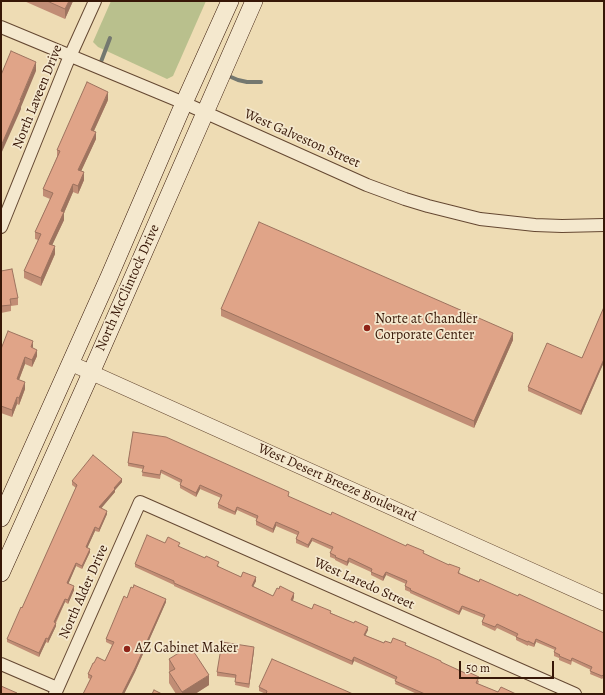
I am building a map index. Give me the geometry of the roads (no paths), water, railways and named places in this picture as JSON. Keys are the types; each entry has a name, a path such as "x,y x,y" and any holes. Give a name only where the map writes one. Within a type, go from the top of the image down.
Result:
{"main road":[{"name":"North McClintock Drive","path":"1,518 230,1"},
{"name":"North McClintock Drive","path":"1,574 254,1"}],"street":[{"name":"North Laveen Drive","path":"1,227 95,1"},
{"name":"West Galveston Street","path":"1,27 205,112 366,185 405,199 475,218 562,226 604,225"},
{"name":"West Desert Breeze Boulevard","path":"70,363 604,603"},
{"name":"North Alder Drive","path":"56,691 140,502"},
{"name":"West Laredo Street","path":"140,502 575,694"},
{"path":"1,664 56,691"}],"waterway":[{"path":"99,67 110,38"},
{"path":"231,77 247,82 261,82"}],"place":[{"name":"Norte at Chandler Corporate Center","path":"367,328"},
{"name":"AZ Cabinet Maker","path":"127,649"}]}
